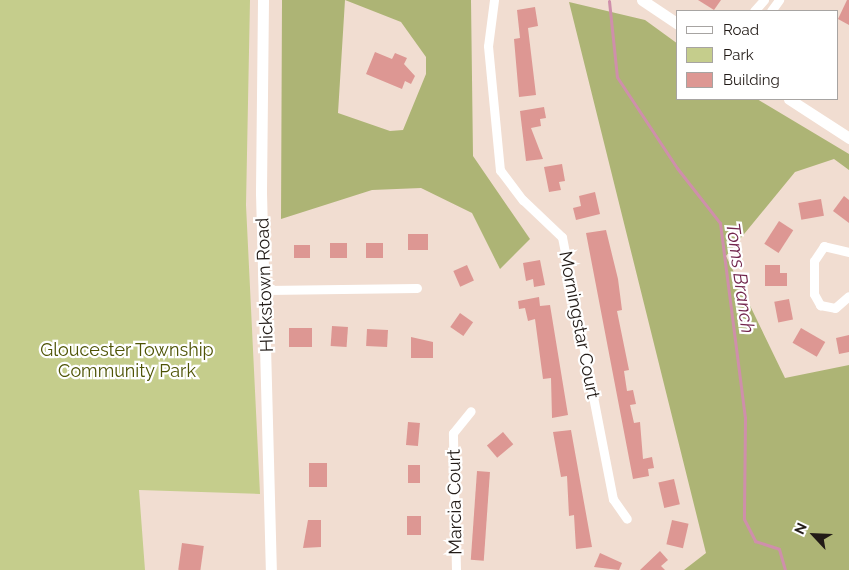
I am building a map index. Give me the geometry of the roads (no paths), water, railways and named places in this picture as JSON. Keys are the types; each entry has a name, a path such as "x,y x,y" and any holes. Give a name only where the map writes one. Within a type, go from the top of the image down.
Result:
{"street":[{"name":"Hickstown Road","path":"263,0 261,193 267,290 271,570"},
{"name":"Morningstar Court","path":"494,0 488,46 500,170 523,200 562,237 613,499 627,520"},
{"path":"642,0 676,23"},
{"path":"755,10 764,0"},
{"path":"791,100 849,138"},
{"path":"849,252 824,246 814,261 814,294 820,305 835,308 849,296"},
{"path":"267,290 417,288"},
{"name":"Marcia Court","path":"456,570 453,433 471,411"}],"waterway":[{"name":"Toms Branch","path":"609,1 617,77 677,168 720,223 745,417 744,519 755,541 779,549 785,570"}],"park label":[{"name":"Gloucester Township Community Park","path":"127,361"}]}
